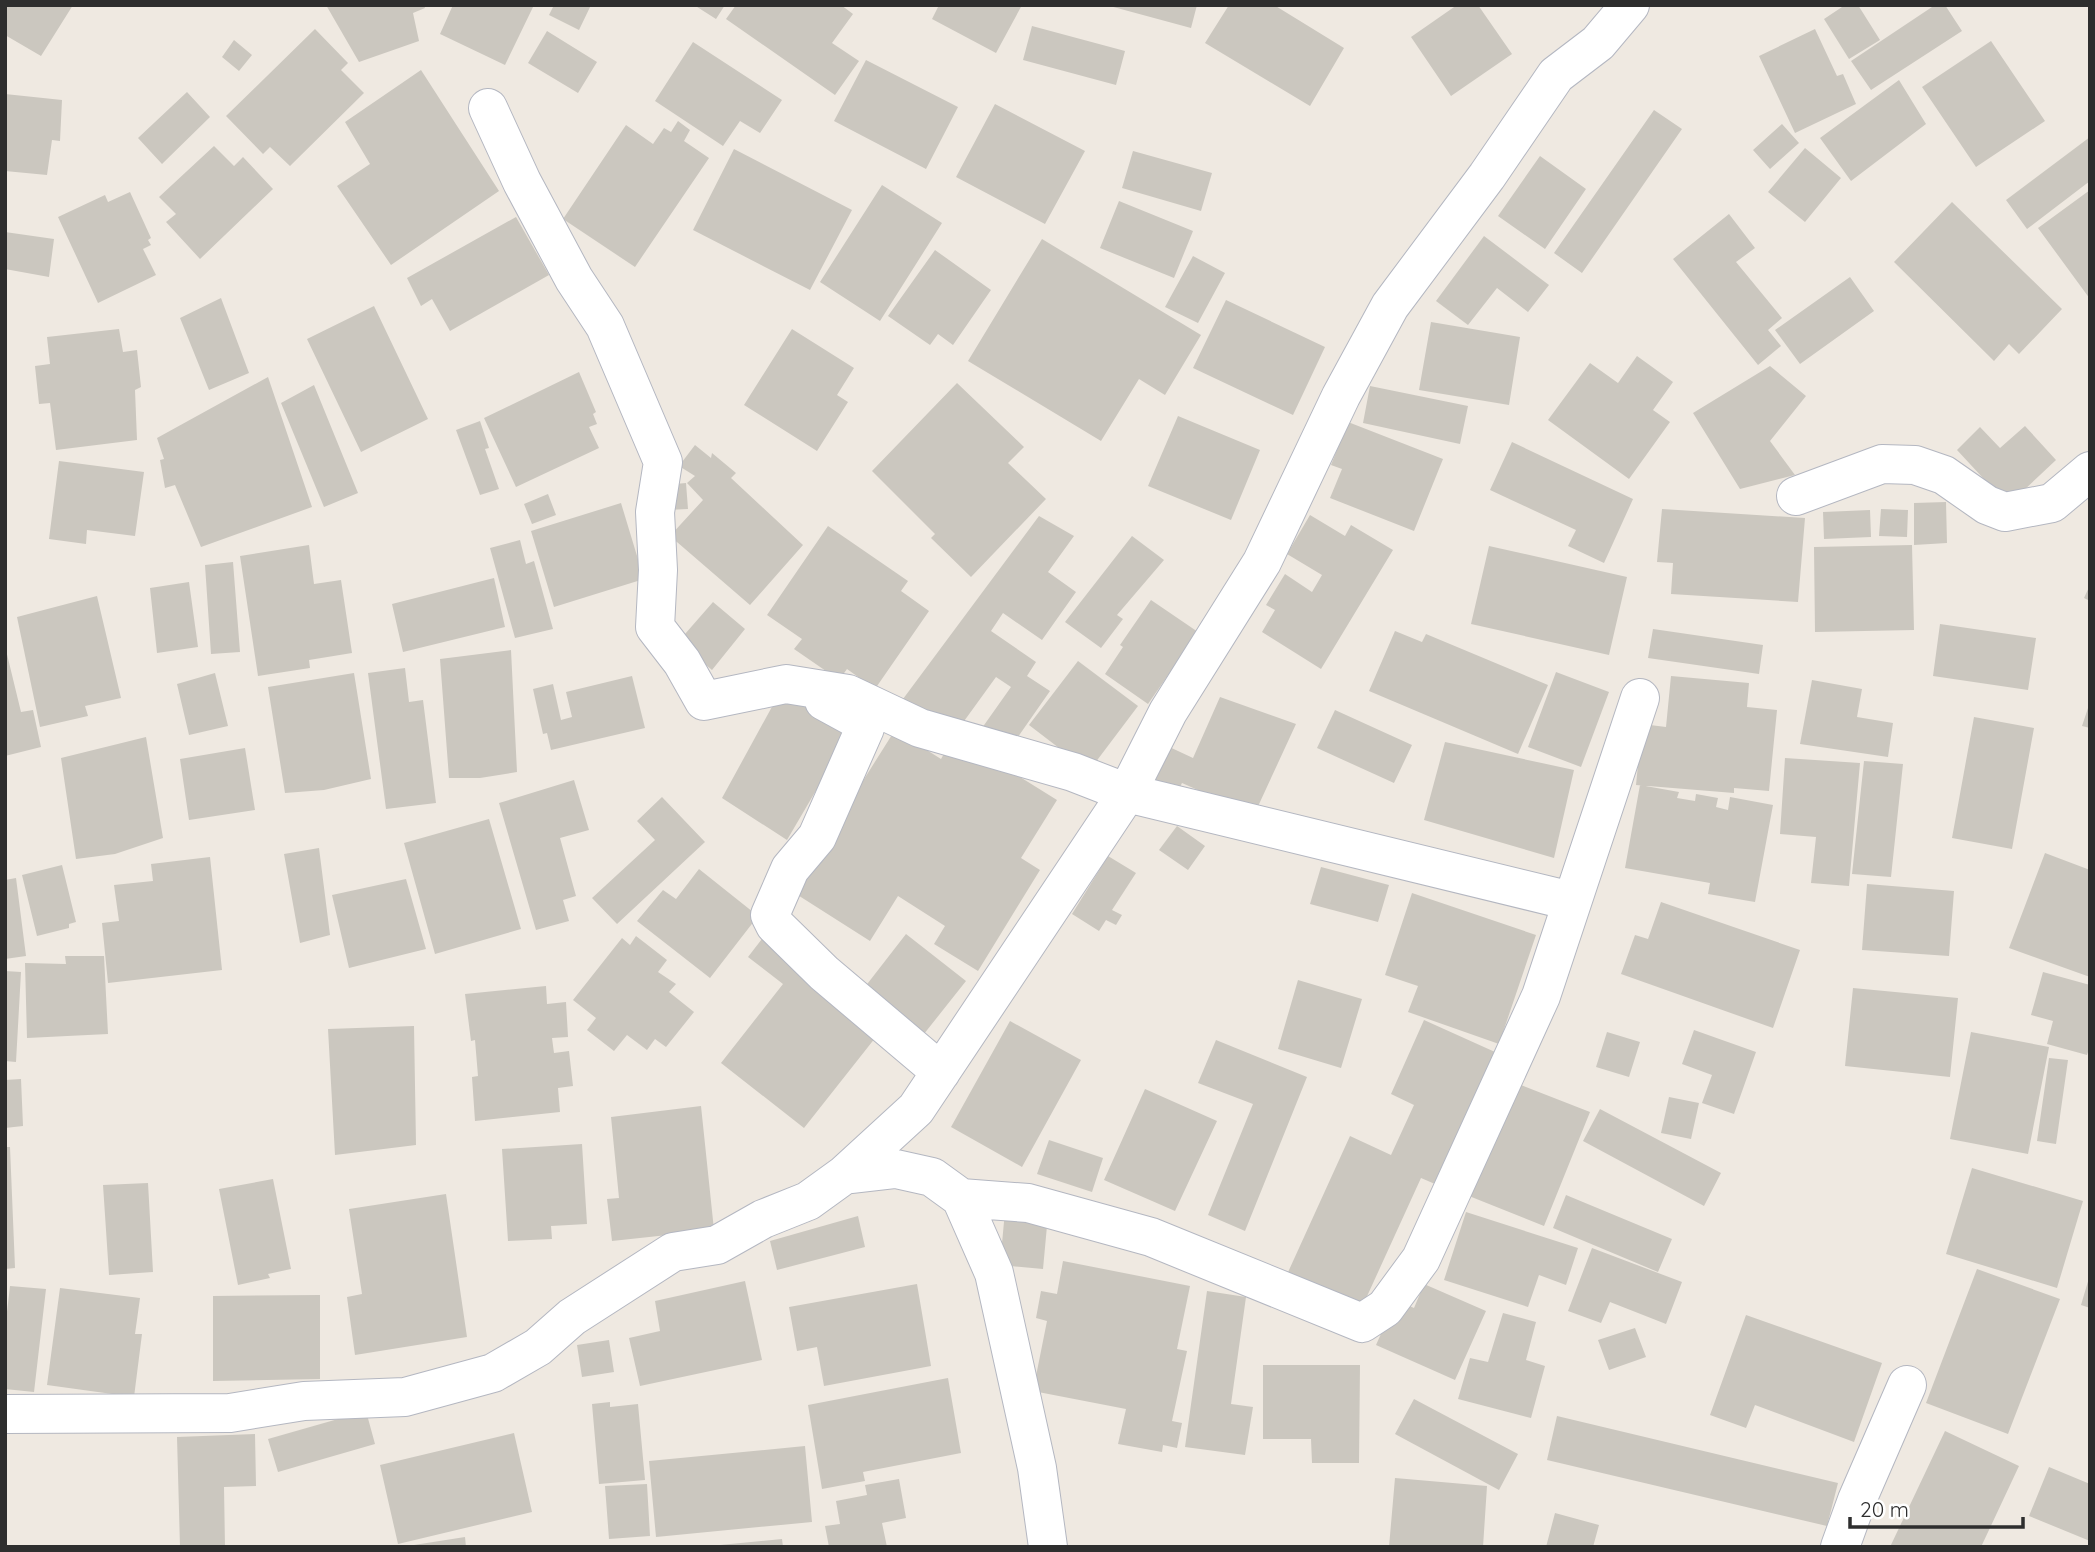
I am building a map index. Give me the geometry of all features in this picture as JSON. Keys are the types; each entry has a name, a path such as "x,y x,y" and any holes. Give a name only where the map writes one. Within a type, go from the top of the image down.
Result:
{"street":[{"path":"5,1414 230,1413 304,1401 405,1397 493,1373 538,1347 572,1317 673,1252 717,1245 763,1219 808,1201 844,1175 916,1109 1127,793 1168,712 1262,562 1341,396 1390,306 1487,177 1556,75 1598,43 1630,5"},
{"path":"488,108 522,182 574,279 606,326 663,462 655,512 658,570 655,627 682,662 704,701"},
{"path":"1796,496 1882,464 1915,465 1944,475 1987,505 2005,512 2052,503 2090,471"},
{"path":"704,701 786,684 848,694 920,728 1073,772 1127,793 1571,901"},
{"path":"704,701 802,688 856,719 865,728 817,837 790,869 770,915 775,925 824,973 941,1072"},
{"path":"961,1198 1028,1203 1151,1237 1362,1323 1385,1308 1421,1259 1541,996 1640,698"},
{"path":"844,1175 896,1169 932,1177 961,1198 994,1273 1037,1468 1048,1547"},
{"path":"1840,1547 1857,1500 1907,1385"}],"building":[{"path":"5,5 73,5 41,56 5,35"},
{"path":"326,5 424,5 425,8 413,13 419,41 359,62"},
{"path":"453,5 534,5 505,65 440,34"},
{"path":"554,5 591,5 579,30 549,15"},
{"path":"694,5 725,5 716,19"},
{"path":"736,5 841,5 853,14 832,43 859,61 835,95 726,19"},
{"path":"939,5 1022,5 996,53 932,19"},
{"path":"1106,5 1197,5 1191,28"},
{"path":"1229,5 1274,5 1344,48 1310,106 1205,43"},
{"path":"1457,5 1478,5 1512,54 1451,96 1411,37"},
{"path":"1845,5 1858,5 1880,40 1849,59 1824,19"},
{"path":"1935,5 1945,5 1962,31 1871,90 1851,61"},
{"path":"1032,26 1125,51 1116,85 1023,60"},
{"path":"315,29 348,63 341,70 364,93 290,166 270,147 263,154 226,116"},
{"path":"1815,29 1837,76 1843,74 1856,104 1795,133 1759,56"},
{"path":"547,31 597,62 578,93 528,63"},
{"path":"234,40 252,55 239,71 222,57"},
{"path":"1991,41 2045,121 1976,167 1922,87"},
{"path":"693,42 782,100 760,133 740,121 723,146 655,101"},
{"path":"866,60 958,107 926,169 834,121"},
{"path":"421,70 499,191 391,265 337,186 370,164 345,122"},
{"path":"1899,80 1926,124 1851,181 1820,138"},
{"path":"187,92 210,117 162,164 138,138"},
{"path":"5,94 62,100 60,141 52,140 47,175 5,171"},
{"path":"995,104 1085,151 1045,224 956,177"},
{"path":"1654,110 1682,129 1582,273 1554,253"},
{"path":"678,121 690,130 684,141 709,158 635,267 563,219 626,125 653,144 664,128 671,132"},
{"path":"1782,124 1799,143 1770,169 1753,150"},
{"path":"2090,137 2090,181 2027,229 2006,200"},
{"path":"214,146 234,166 243,157 273,189 200,259 166,222 176,214 159,197"},
{"path":"1805,148 1841,178 1805,222 1768,192"},
{"path":"734,149 852,210 810,290 693,230"},
{"path":"1133,151 1212,173 1201,211 1122,188"},
{"path":"1540,156 1586,189 1545,249 1498,216"},
{"path":"882,185 942,223 880,321 820,282"},
{"path":"2090,190 2090,299 2038,228"},
{"path":"130,192 151,238 148,240 151,245 143,249 156,275 98,303 58,217 105,195 108,202"},
{"path":"1119,201 1193,231 1174,278 1100,248"},
{"path":"1952,202 2062,309 2019,354 2009,344 1994,361 1894,262"},
{"path":"1729,214 1755,248 1736,262 1782,318 1768,330 1781,346 1758,365 1673,259"},
{"path":"516,217 549,275 450,331 432,299 421,306 407,278"},
{"path":"5,232 54,239 49,277 5,269"},
{"path":"1484,236 1549,285 1528,312 1497,288 1468,325 1436,301"},
{"path":"1042,239 1201,335 1165,395 1139,379 1101,441 968,361"},
{"path":"935,250 991,290 953,345 938,334 930,345 888,316"},
{"path":"1193,256 1225,273 1198,323 1165,307"},
{"path":"1850,277 1874,311 1800,364 1775,330"},
{"path":"221,298 249,373 209,390 180,318"},
{"path":"1226,300 1325,347 1293,415 1193,368"},
{"path":"374,306 428,419 361,452 307,339"},
{"path":"1431,322 1520,337 1509,405 1419,390"},
{"path":"119,329 123,352 137,350 141,387 135,390 137,440 56,450 50,403 39,404 35,366 50,364 47,337"},
{"path":"792,329 854,368 837,395 848,402 817,451 744,405"},
{"path":"1637,356 1673,382 1653,410 1670,422 1629,479 1548,420 1590,363 1618,383"},
{"path":"1770,366 1806,396 1770,441 1795,475 1740,489 1693,413"},
{"path":"579,372 596,412 593,414 597,424 589,427 599,448 516,487 484,418"},
{"path":"268,377 312,507 201,547 175,485 165,488 160,460 164,459 157,438"},
{"path":"957,383 1024,447 1008,463 1046,499 971,577 931,538 935,534 872,471"},
{"path":"314,385 358,493 324,507 281,403"},
{"path":"1370,386 1468,406 1460,444 1363,423"},
{"path":"1178,416 1260,450 1231,520 1148,486"},
{"path":"480,421 489,448 485,449 499,489 480,495 456,430"},
{"path":"1348,422 1443,459 1414,531 1330,498 1342,469 1331,465"},
{"path":"2025,426 2056,460 2008,505 1957,450 1980,427 2000,448"},
{"path":"1512,442 1633,499 1604,563 1568,546 1576,530 1490,490"},
{"path":"695,445 711,458 712,453 736,473 731,478 803,545 750,605 670,536 703,500 687,483 695,476 679,466"},
{"path":"59,461 144,472 135,536 87,530 86,544 49,539"},
{"path":"686,483 688,509 666,510 664,485"},
{"path":"548,494 556,515 532,524 524,504"},
{"path":"1946,502 1947,543 1914,545 1914,503"},
{"path":"621,503 644,579 554,607 531,531"},
{"path":"1662,509 1805,518 1798,602 1671,594 1673,563 1657,562"},
{"path":"1881,509 1908,510 1907,537 1879,536"},
{"path":"1870,510 1871,537 1824,539 1823,512"},
{"path":"1310,515 1345,536 1351,525 1393,550 1321,669 1262,632 1275,610 1266,605 1285,574 1312,592 1322,575 1287,554"},
{"path":"1039,516 1074,536 1048,572 1076,592 1042,640 1003,613 991,631 1036,662 1027,676 1050,691 1011,747 982,728 1011,687 996,677 954,735 903,699"},
{"path":"828,526 908,581 901,591 929,611 875,689 847,669 839,680 794,649 802,639 767,615"},
{"path":"1132,536 1164,560 1117,615 1123,619 1101,648 1065,622"},
{"path":"520,540 526,564 534,561 553,629 515,638 490,548"},
{"path":"309,545 314,584 341,580 352,653 309,660 310,668 258,676 240,556"},
{"path":"1912,545 1914,630 1815,632 1814,547"},
{"path":"1489,546 1627,577 1609,655 1471,624"},
{"path":"233,562 240,652 211,654 205,565"},
{"path":"494,578 505,627 403,652 392,604"},
{"path":"189,582 198,647 157,653 150,588"},
{"path":"2090,585 2090,601 2084,598"},
{"path":"97,596 121,698 85,706 88,716 40,727 17,617"},
{"path":"1151,600 1198,632 1148,704 1105,674 1123,647 1120,645"},
{"path":"713,602 745,629 712,670 678,642"},
{"path":"1940,624 2036,638 2028,690 1933,676"},
{"path":"1653,629 1763,645 1759,674 1648,658"},
{"path":"1395,631 1422,642 1426,634 1548,685 1518,754 1369,691"},
{"path":"5,646 21,712 33,710 41,747 5,756"},
{"path":"511,650 517,772 480,778 449,778 440,659"},
{"path":"1078,661 1138,706 1089,771 1029,725"},
{"path":"405,668 409,702 423,700 436,803 386,809 368,673"},
{"path":"1556,672 1609,692 1581,767 1528,747"},
{"path":"215,673 228,726 189,735 177,684"},
{"path":"354,673 371,779 324,790 285,793 268,687"},
{"path":"632,676 645,728 551,750 547,733 543,734 533,689 553,684 561,720 572,717 566,692"},
{"path":"1671,676 1749,683 1747,707 1777,710 1769,791 1734,788 1734,793 1636,785 1642,724 1666,727"},
{"path":"1812,680 1862,689 1857,717 1893,723 1888,757 1800,744"},
{"path":"779,694 815,708 852,729 787,840 722,798"},
{"path":"1220,697 1296,724 1254,815 1182,783 1179,789 1148,777 1163,744 1193,758"},
{"path":"2090,705 2090,728 2082,726"},
{"path":"1335,710 1412,745 1394,783 1317,748"},
{"path":"1974,717 2034,728 2012,849 1952,838"},
{"path":"895,730 941,759 949,745 985,767 991,759 1057,800 1021,858 1040,870 978,971 934,944 945,926 898,896 870,941 793,892"},
{"path":"146,737 163,838 115,854 76,859 61,758"},
{"path":"1445,742 1574,770 1554,858 1424,820"},
{"path":"245,748 255,810 189,820 180,759"},
{"path":"1785,758 1860,763 1849,886 1811,883 1816,837 1780,834"},
{"path":"1864,761 1903,764 1891,877 1852,874"},
{"path":"574,780 589,830 560,838 576,896 563,900 569,921 536,930 499,803"},
{"path":"1640,785 1679,792 1677,798 1695,801 1696,794 1718,798 1716,807 1728,810 1730,797 1773,805 1755,902 1708,894 1710,883 1625,868"},
{"path":"662,797 705,842 617,924 592,898 655,840 637,821"},
{"path":"489,819 521,929 435,954 404,843"},
{"path":"1177,826 1205,846 1188,870 1159,850"},
{"path":"319,848 330,935 300,943 284,854"},
{"path":"2045,853 2090,870 2090,977 2009,948"},
{"path":"1108,856 1136,873 1112,910 1122,915 1116,925 1106,920 1099,931 1072,914"},
{"path":"210,857 222,970 108,983 102,923 119,921 114,885 153,881 151,864"},
{"path":"62,865 76,922 69,924 69,928 37,936 22,875"},
{"path":"1321,867 1389,885 1378,922 1310,904"},
{"path":"699,869 758,916 710,978 637,921 663,890 676,899"},
{"path":"16,878 26,956 5,959 5,880"},
{"path":"406,879 426,949 349,968 332,895"},
{"path":"1867,884 1954,891 1949,956 1862,950"},
{"path":"1412,893 1536,935 1499,1044 1408,1012 1418,986 1385,975"},
{"path":"1661,902 1800,950 1773,1028 1621,974 1635,935 1648,939"},
{"path":"906,934 966,981 920,1039 861,992"},
{"path":"765,935 883,1028 804,1128 721,1063 783,984 748,957"},
{"path":"636,936 667,960 658,972 676,984 669,992 694,1012 666,1047 655,1039 647,1050 627,1035 614,1051 587,1030 596,1018 573,1000 622,938 630,945"},
{"path":"65,956 104,956 108,1034 27,1038 25,963 66,964"},
{"path":"5,971 21,972 16,1062 5,1061"},
{"path":"2043,972 2090,985 2090,1046 2087,1055 2047,1044 2053,1021 2031,1015"},
{"path":"1298,980 1362,999 1341,1068 1278,1049"},
{"path":"546,986 547,1004 566,1002 568,1037 552,1038 554,1053 569,1051 573,1086 558,1088 560,1112 475,1121 472,1077 478,1076 475,1040 471,1041 465,994"},
{"path":"1853,988 1958,998 1950,1077 1845,1066"},
{"path":"1424,1020 1495,1052 1435,1184 1421,1178 1358,1316 1284,1281 1350,1136 1391,1155 1414,1105 1391,1094"},
{"path":"1010,1021 1081,1060 1022,1167 951,1127"},
{"path":"414,1026 416,1145 335,1155 328,1029"},
{"path":"1694,1030 1756,1052 1734,1114 1702,1103 1712,1075 1682,1064"},
{"path":"1607,1032 1640,1042 1629,1077 1596,1067"},
{"path":"1971,1032 2049,1047 2028,1154 1950,1139"},
{"path":"1216,1040 1307,1077 1245,1231 1208,1215 1253,1104 1198,1083"},
{"path":"2049,1058 2068,1060 2056,1144 2037,1141"},
{"path":"21,1079 23,1126 5,1128 5,1080"},
{"path":"1508,1080 1590,1112 1544,1226 1464,1194"},
{"path":"1145,1089 1217,1121 1175,1211 1104,1180"},
{"path":"1669,1097 1699,1103 1691,1139 1661,1133"},
{"path":"701,1106 714,1230 612,1241 607,1199 619,1198 611,1117"},
{"path":"1600,1109 1721,1173 1704,1206 1583,1141"},
{"path":"1049,1140 1103,1158 1092,1192 1037,1174"},
{"path":"582,1144 587,1224 551,1226 552,1239 508,1241 502,1149"},
{"path":"5,1147 10,1147 15,1268 5,1269"},
{"path":"1972,1168 2083,1201 2057,1288 1946,1254"},
{"path":"273,1179 291,1269 268,1274 270,1278 238,1285 219,1189"},
{"path":"148,1183 153,1272 109,1275 103,1185"},
{"path":"446,1194 467,1337 355,1355 347,1297 362,1294 349,1209"},
{"path":"1566,1195 1672,1239 1658,1272 1553,1228"},
{"path":"1005,1211 1048,1215 1043,1269 1000,1265"},
{"path":"1466,1212 1578,1248 1566,1285 1539,1275 1528,1307 1444,1280"},
{"path":"858,1216 865,1247 777,1270 770,1241"},
{"path":"1592,1248 1682,1282 1666,1324 1610,1302 1601,1323 1568,1311"},
{"path":"1063,1261 1190,1286 1177,1349 1187,1351 1172,1421 1182,1423 1177,1448 1163,1445 1162,1452 1118,1444 1126,1409 1033,1391 1047,1321 1036,1318 1041,1291 1057,1294"},
{"path":"1977,1269 2060,1299 2008,1434 1926,1403"},
{"path":"2090,1278 2090,1308 2081,1305"},
{"path":"745,1281 762,1360 640,1386 629,1338 660,1331 655,1301"},
{"path":"917,1284 931,1366 824,1386 817,1347 797,1351 789,1307"},
{"path":"1424,1284 1486,1311 1455,1380 1376,1345 1396,1300 1414,1308"},
{"path":"10,1286 46,1289 34,1392 5,1389 5,1329"},
{"path":"60,1288 140,1298 135,1334 142,1334 134,1397 47,1385"},
{"path":"1207,1291 1246,1297 1231,1404 1253,1407 1245,1455 1185,1447"},
{"path":"320,1295 320,1379 213,1381 213,1296"},
{"path":"1503,1313 1536,1322 1526,1360 1545,1366 1531,1418 1458,1399 1470,1358 1488,1362"},
{"path":"1746,1315 1882,1363 1854,1442 1755,1405 1746,1428 1710,1415"},
{"path":"1635,1328 1646,1357 1609,1370 1598,1340"},
{"path":"609,1340 614,1372 582,1377 577,1345"},
{"path":"1263,1365 1360,1365 1359,1463 1312,1463 1311,1439 1263,1439"},
{"path":"948,1378 961,1453 863,1472 865,1481 822,1489 808,1405"},
{"path":"1414,1399 1518,1454 1499,1490 1395,1434"},
{"path":"610,1402 610,1407 638,1404 645,1480 599,1484 592,1404"},
{"path":"366,1411 375,1444 278,1472 268,1439"},
{"path":"1557,1416 1838,1483 1827,1526 1547,1460"},
{"path":"1945,1431 2019,1466 1981,1547 1890,1547"},
{"path":"514,1433 532,1512 398,1544 380,1465"},
{"path":"255,1434 256,1486 224,1487 225,1547 180,1547 177,1437"},
{"path":"805,1446 812,1522 656,1537 649,1461"},
{"path":"2049,1467 2090,1484 2090,1541 2029,1516"},
{"path":"1395,1478 1487,1486 1483,1547 1389,1547"},
{"path":"899,1479 906,1518 882,1523 887,1547 829,1547 825,1526 840,1524 836,1501 867,1495 865,1485"},
{"path":"647,1484 650,1536 609,1539 605,1486"},
{"path":"1555,1513 1599,1525 1593,1547 1546,1547"},
{"path":"465,1537 466,1547 414,1547 414,1545"},
{"path":"782,1539 783,1547 720,1547 720,1545"}]}
